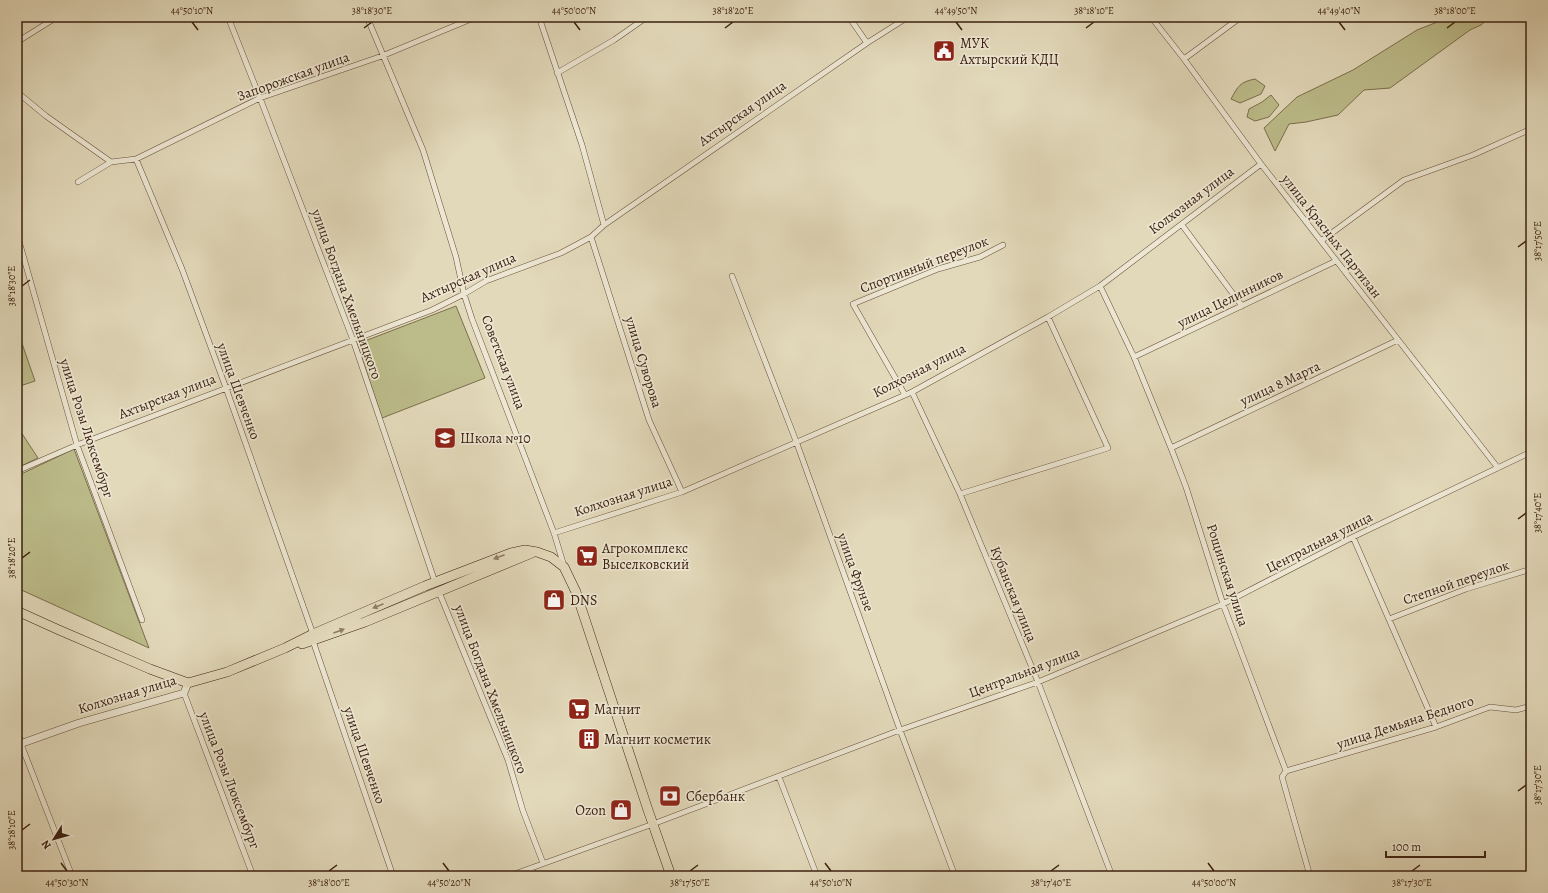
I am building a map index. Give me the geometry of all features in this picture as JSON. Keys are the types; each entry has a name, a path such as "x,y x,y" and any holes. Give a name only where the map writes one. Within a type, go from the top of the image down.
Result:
{"highway":[{"name":"Колхозная улица","path":"188,683 227,672 313,637 435,582 511,552 525,550 537,552 551,558 564,567"},
{"name":"Колхозная улица","path":"313,637 365,622 518,558 537,552"},
{"name":"Советская улица","path":"564,567 576,592 671,876"},
{"path":"17,611 150,669 188,683"}],"street":[{"path":"17,42 57,17"},
{"name":"улица Богдана Хмельницкого","path":"228,17 353,340 435,582"},
{"name":"Советская улица","path":"367,17 382,56 423,150 456,257 464,294 554,533 564,567"},
{"name":"Запорожская улица","path":"78,182 111,162 136,159 260,98 382,56 476,17"},
{"path":"539,17 582,145 604,225"},
{"path":"557,73 614,40 647,17"},
{"path":"849,17 867,43"},
{"name":"Ахтырская улица","path":"17,472 77,444 432,310 486,281 561,253 591,237 604,225 867,43 908,17"},
{"name":"улица Красных Партизан","path":"1151,17 1184,59 1261,164 1498,468"},
{"path":"1184,59 1241,17"},
{"path":"17,92 46,116 111,162"},
{"path":"1321,240 1404,180 1473,155 1531,129"},
{"name":"улица Шевченко","path":"136,159 182,269 226,388 313,637 393,876"},
{"name":"Колхозная улица","path":"554,533 682,492 796,441 912,392 1048,317 1100,286 1261,164"},
{"path":"1182,225 1242,306"},
{"name":"улица Суворова","path":"591,237 649,420 682,492"},
{"name":"улица Розы Люксембург","path":"17,241 19,241 77,444 142,620"},
{"name":"Спортивный переулок","path":"904,395 853,304 938,269 980,257 1003,245"},
{"name":"улица Целинников","path":"1134,357 1336,261"},
{"name":"улица Фрунзе","path":"732,276 796,441 900,730 955,876"},
{"name":"Рощинская улица","path":"1100,286 1134,357 1186,487 1223,604 1286,771 1282,777 1310,876"},
{"path":"960,494 1108,448 1048,317"},
{"name":"улица 8 Марта","path":"1171,448 1398,340"},
{"name":"Кубанская улица","path":"912,392 960,494 1038,682 1112,876"},
{"name":"Центральная улица","path":"509,876 779,777 900,730 1038,682 1223,604 1353,537 1531,452"},
{"name":"Степной переулок","path":"1353,537 1436,727"},
{"name":"Степной переулок","path":"1389,619 1466,589 1531,569"},
{"name":"улица Богдана Хмельницкого","path":"439,592 508,760 523,812 543,863"},
{"name":"Колхозная улица","path":"19,744 79,723 184,693 188,683"},
{"name":"улица Розы Люксембург","path":"184,693 253,876"},
{"name":"улица Демьяна Бедного","path":"1286,771 1436,727 1490,707 1516,710 1531,706"},
{"path":"17,728 19,744 72,876"},
{"path":"779,777 818,876"},
{"path":"532,868 534,876"}],"green space":[{"path":"1450,17 1490,17 1481,25 1470,30 1390,88 1364,90 1338,115 1289,124 1275,151 1264,128 1297,97 1353,70 1417,30"},
{"path":"1255,79 1265,86 1261,94 1240,103 1231,99 1240,85"},
{"path":"1271,95 1279,105 1269,117 1255,121 1247,117 1249,109"},
{"path":"456,306 485,378 382,418 357,344"},
{"path":"17,329 35,381 17,387"},
{"path":"17,426 38,458 17,468"},
{"path":"74,449 149,648 17,588 17,476"}],"place":[{"name":"МУК Ахтырский КДЦ","path":"944,51"},
{"name":"Школа №10","path":"445,438"},
{"name":"Агрокомплекс Выселковский","path":"587,556"},
{"name":"DNS","path":"554,600"},
{"name":"Магнит","path":"579,709"},
{"name":"Магнит косметик","path":"589,739"},
{"name":"Сбербанк","path":"670,796"},
{"name":"Ozon","path":"621,810"}]}
